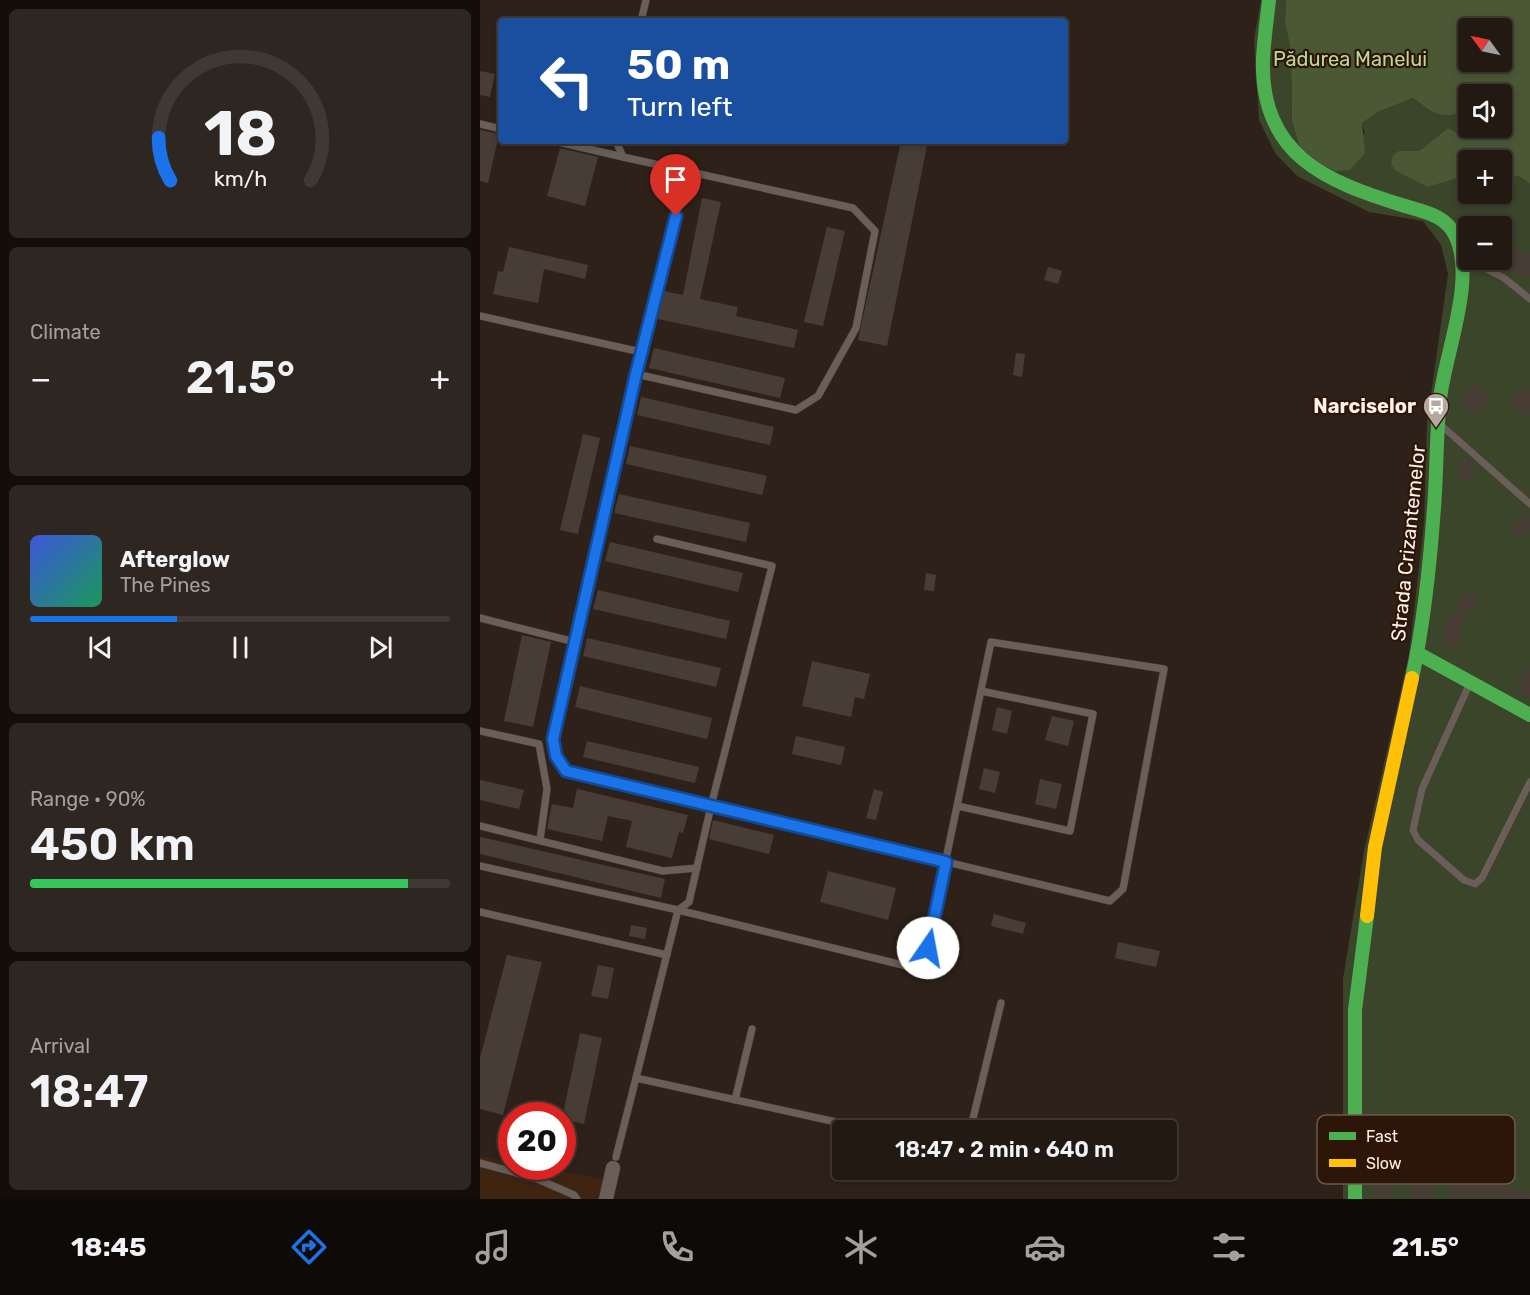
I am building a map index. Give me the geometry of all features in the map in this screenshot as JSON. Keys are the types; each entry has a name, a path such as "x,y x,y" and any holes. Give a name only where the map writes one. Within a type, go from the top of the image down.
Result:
{"street":[{"name":"Strada Crizantemelor","path":"1269,0 1263,60 1266,95 1275,123 1286,145 1310,167 1329,177 1378,198 1438,216 1458,241"},
{"name":"Strada Crizantemelor","path":"1355,1115 1354,1010 1376,847 1417,652 1434,508 1443,375 1465,270"},
{"path":"1417,652 1530,715"},
{"path":"606,1199 614,1162"},
{"name":"Strada Crizantemelor","path":"1356,1184 1356,1199"}],"lane":[{"path":"642,18 646,0"},
{"path":"480,124 498,128"},
{"path":"567,144 853,208 875,231 856,328 818,396 796,410 636,374"},
{"path":"617,144 623,157"},
{"path":"480,866 678,910 923,970 946,862 958,806 981,691 992,642 1164,669 1123,889 1110,901 946,862 711,806 566,771 556,756 553,739 641,352 687,171"},
{"path":"1489,270 1504,278 1530,299"},
{"path":"480,316 641,352"},
{"path":"1439,424 1530,504"},
{"path":"614,1162 678,910 689,902 772,566 657,538"},
{"path":"480,618 575,642"},
{"path":"1471,681 1422,789 1414,821 1415,835 1464,880 1475,884 1482,878 1530,782"},
{"path":"958,806 1070,831 1093,714 981,691"},
{"path":"480,731 539,744 547,789 540,840"},
{"path":"480,826 663,871 697,868"},
{"path":"480,912 667,955"},
{"path":"973,1120 1001,1003"},
{"path":"735,1100 752,1029"},
{"path":"636,1078 832,1121"},
{"path":"480,1163 535,1178 574,1195 577,1199"}],"shaded area":[{"path":"480,1156 498,1159 498,1180 576,1180 576,1174 618,1182 613,1199 480,1199"}],"green space":[{"path":"1261,0 1286,0 1285,22 1291,52 1292,120 1365,134 1362,123 1378,112 1413,98 1435,113 1458,115 1458,132 1448,128 1419,151 1399,151 1428,187 1458,178 1458,204 1512,204 1512,178 1519,176 1530,184 1530,1199 1343,1199 1343,1184 1515,1184 1515,1115 1343,1115 1343,979 1364,851 1409,655 1424,523 1427,423 1448,274 1441,245 1423,221 1369,212 1297,176 1275,153 1259,120 1254,39"},
{"name":"Pădurea Manelui","path":"1286,0 1530,0 1530,184 1519,176 1512,178 1512,150 1458,150 1458,178 1428,187 1396,171 1391,164 1393,155 1399,151 1419,151 1448,128 1458,132 1458,138 1512,138 1512,84 1458,84 1458,115 1435,113 1413,98 1378,112 1362,123 1365,153 1350,170 1335,171 1302,154 1292,120 1291,52 1285,22"}],"building":[{"path":"480,71 495,74 490,97 480,95"},
{"path":"480,130 498,134 498,138 488,183 480,181"},
{"path":"900,144 927,144 887,346 858,340"},
{"path":"560,148 598,157 585,206 547,196"},
{"path":"702,198 721,202 700,299 738,307 736,316 798,330 794,348 658,319 664,291 683,295"},
{"path":"827,227 845,231 823,326 804,322"},
{"path":"509,247 588,265 585,279 544,269 538,303 493,294 498,271 503,272"},
{"path":"1512,247 1530,255 1530,278 1510,270 1512,270"},
{"path":"1048,267 1062,271 1058,284 1044,280"},
{"path":"654,348 785,378 780,398 649,368"},
{"path":"1016,353 1025,354 1022,377 1013,375"},
{"path":"1475,383 1492,397 1476,417 1459,403"},
{"path":"1523,386 1530,392 1530,413 1526,418 1509,403"},
{"path":"641,397 774,427 770,445 637,415"},
{"path":"583,434 600,438 578,534 560,530"},
{"path":"630,446 767,476 762,495 626,464"},
{"path":"1459,461 1473,461 1473,480 1459,479"},
{"path":"619,494 750,523 746,542 614,513"},
{"path":"1528,509 1530,526 1521,538 1511,531"},
{"path":"610,542 743,573 738,592 605,561"},
{"path":"926,573 936,575 934,591 924,590"},
{"path":"598,590 730,621 726,639 593,609"},
{"path":"1461,593 1478,596 1475,612 1466,610 1458,649 1442,646 1448,615 1456,617"},
{"path":"522,635 551,642 533,727 504,721"},
{"path":"587,638 721,668 716,687 583,656"},
{"path":"812,661 870,674 864,699 855,697 851,717 802,706"},
{"path":"1530,666 1530,698 1515,687"},
{"path":"580,686 712,718 707,739 575,707"},
{"path":"997,707 1012,711 1007,734 992,730"},
{"path":"1052,716 1074,721 1068,746 1045,740"},
{"path":"796,736 845,747 841,765 792,754"},
{"path":"587,741 699,767 695,783 583,757"},
{"path":"984,768 1000,772 995,793 979,789"},
{"path":"1040,779 1062,784 1056,809 1035,804"},
{"path":"480,780 524,790 519,809 480,800"},
{"path":"577,789 688,815 683,833 679,832 672,858 626,847 632,821 608,816 602,841 547,829 552,804 573,808"},
{"path":"874,789 883,792 876,820 866,818"},
{"path":"713,820 774,835 769,854 709,839"},
{"path":"480,837 665,879 661,898 480,854"},
{"path":"828,871 896,888 888,920 820,902"},
{"path":"994,914 1026,923 1023,934 991,926"},
{"path":"631,925 647,928 645,939 629,936"},
{"path":"1118,942 1160,951 1156,967 1115,958"},
{"path":"507,955 542,962 506,1102 498,1102 498,1114 480,1109 480,1058"},
{"path":"598,965 614,968 608,999 591,996"},
{"path":"580,1033 602,1038 584,1124 576,1122 576,1102 566,1102"},
{"path":"1372,1184 1390,1184 1391,1199 1373,1199"},
{"path":"1413,1184 1432,1184 1431,1199 1412,1199"},
{"path":"1451,1184 1510,1184 1509,1188 1530,1193 1530,1199 1448,1197"}],"traffic: fast":[{"path":"1269,0 1263,59 1265,92 1273,119 1286,141 1303,160 1325,174 1376,197 1440,219 1451,228 1461,253 1463,272 1461,294 1440,399 1428,572 1412,678"},
{"path":"1417,653 1530,715"},
{"path":"1355,1115 1355,1010 1367,916"},
{"path":"1355,1184 1355,1199"}],"traffic: slow":[{"path":"1367,916 1375,847 1412,678"}],"place":[{"name":"Narciselor","path":"1436,429"}],"route":[{"path":"676,216 636,374 553,739 556,756 566,771 946,862 928,948"}]}
